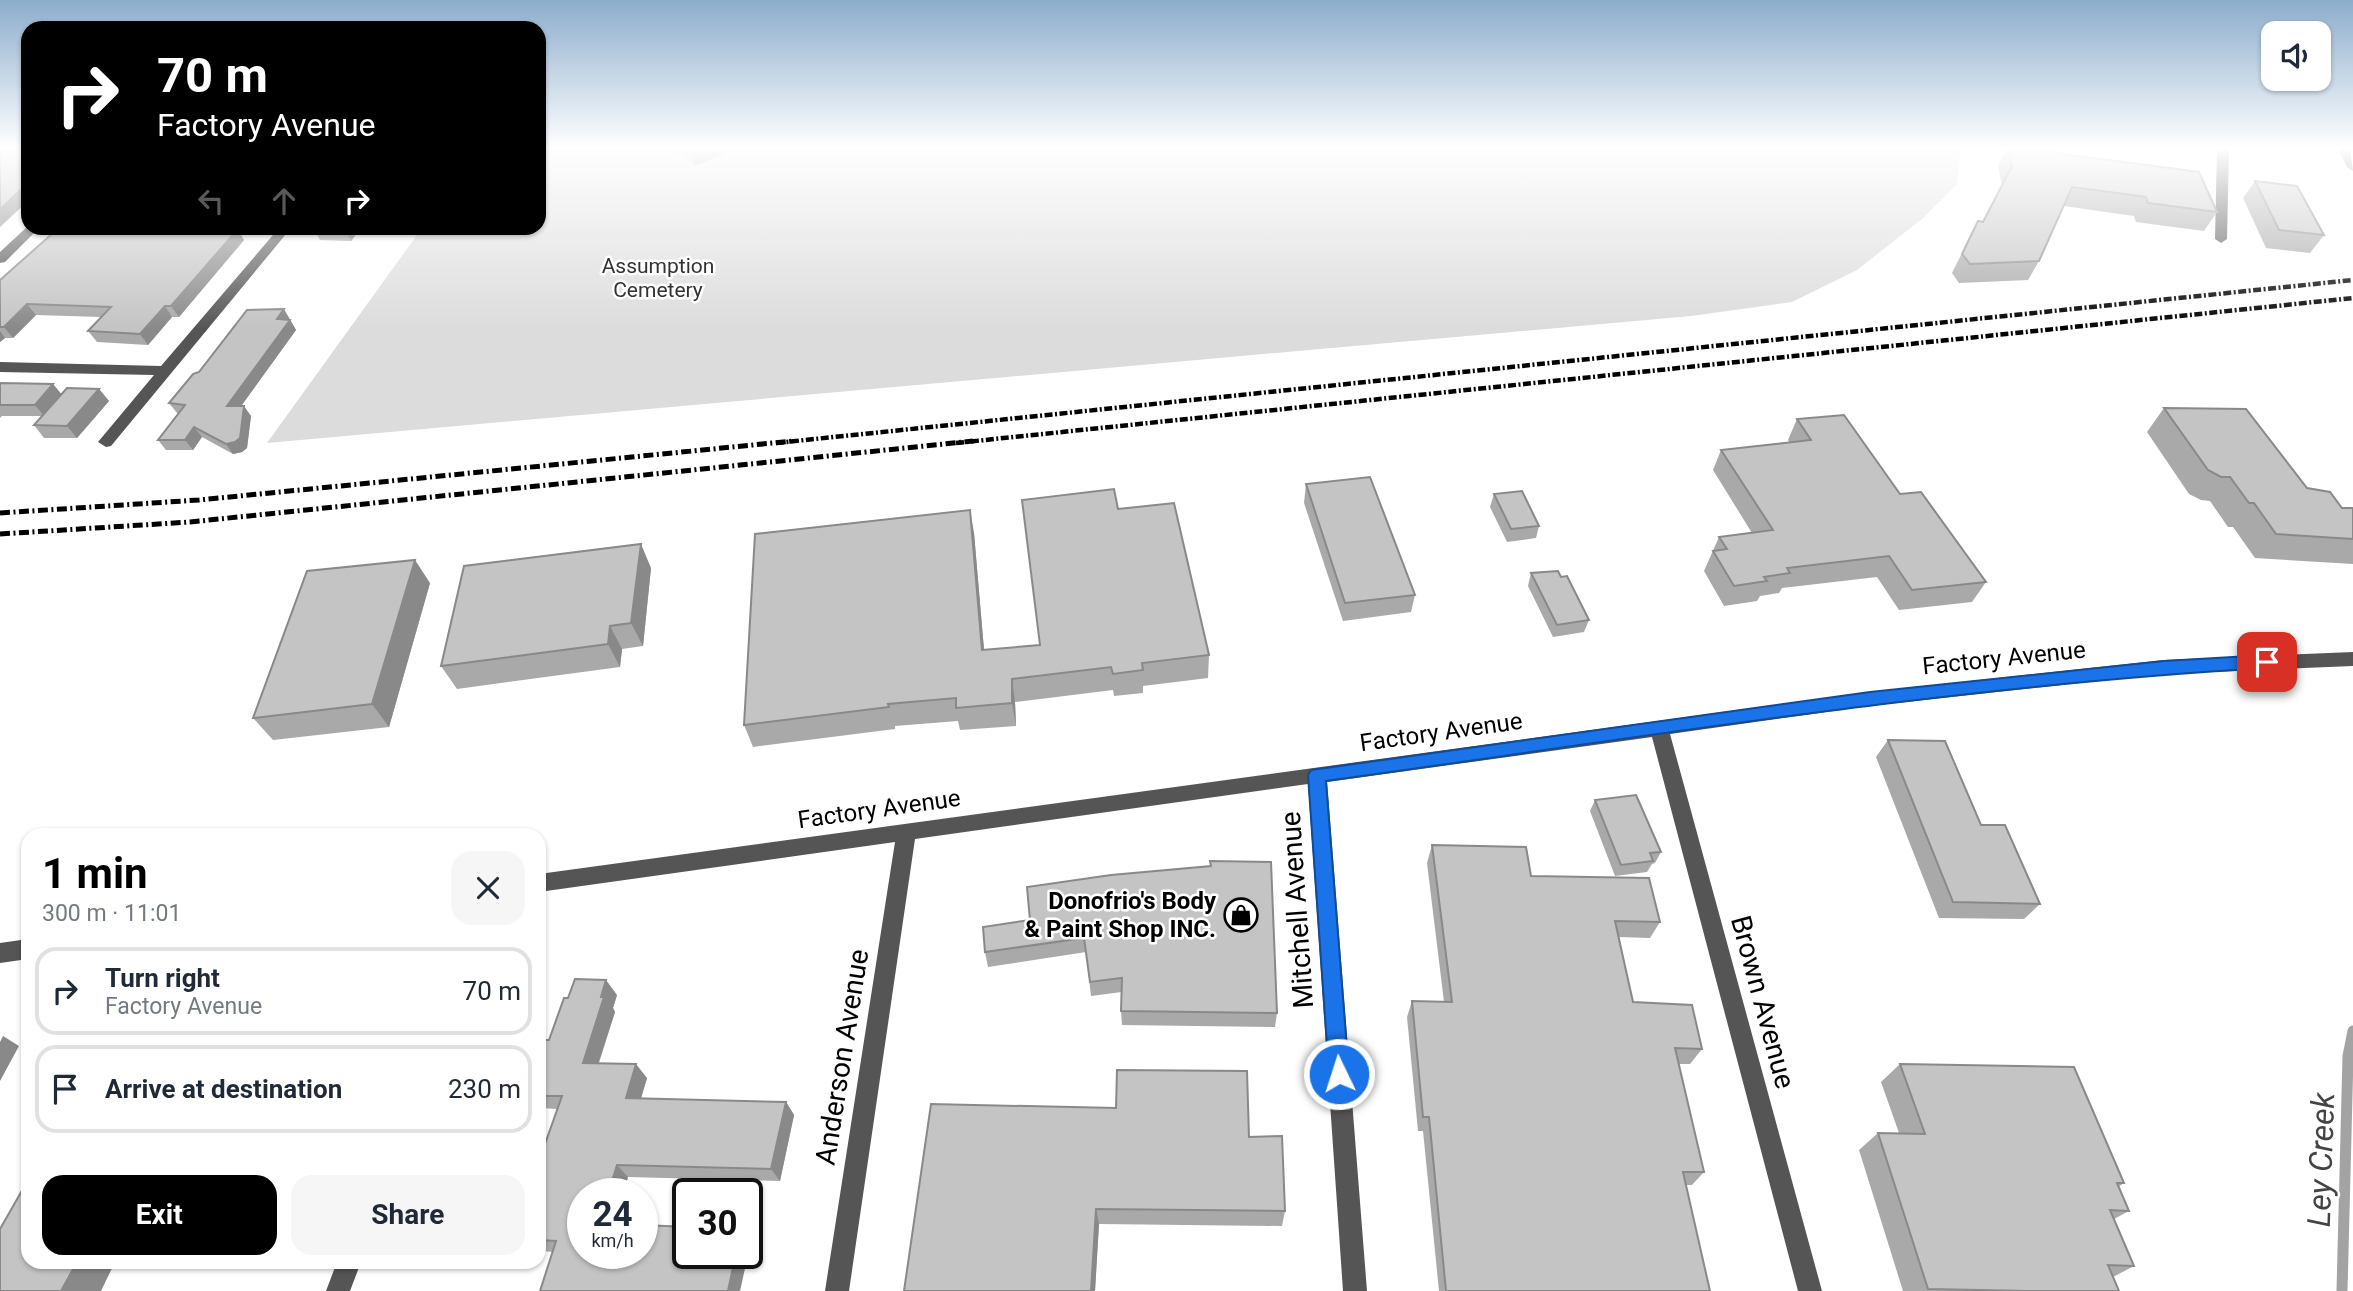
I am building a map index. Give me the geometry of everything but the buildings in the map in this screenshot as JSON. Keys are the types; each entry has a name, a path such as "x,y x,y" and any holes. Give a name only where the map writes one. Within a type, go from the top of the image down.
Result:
{"street":[{"path":"2221,239 2222,208"},
{"path":"0,259 26,235"},
{"path":"106,442 279,235"},
{"path":"0,368 165,371"},
{"name":"Factory Avenue","path":"546,882 1870,699 2164,667 2353,659"},
{"name":"Brown Avenue","path":"1659,729 1810,1291"},
{"name":"Mitchell Avenue","path":"1317,775 1355,1291"},
{"name":"Anderson Avenue","path":"837,1291 906,832"},
{"path":"0,953 21,951"},
{"path":"338,1291 346,1269"}],"green space":[{"name":"Assumption Cemetery","path":"546,208 1933,208 1857,270 1792,302 1691,316 267,443 417,235 546,235"}],"waterway":[{"name":"Ley Creek","path":"2342,1291 2348,1056 2353,1031"}],"railway":[{"path":"776,443 2353,280"},
{"path":"956,443 2353,298"},
{"path":"0,513 199,500 793,441"},
{"path":"0,534 190,522 973,441"}],"place":[{"name":"Donofrio's Body & Paint Shop INC.","path":"1241,915"}],"route":[{"path":"1339,1074 1317,775 1870,699 2164,667 2267,662"}]}
